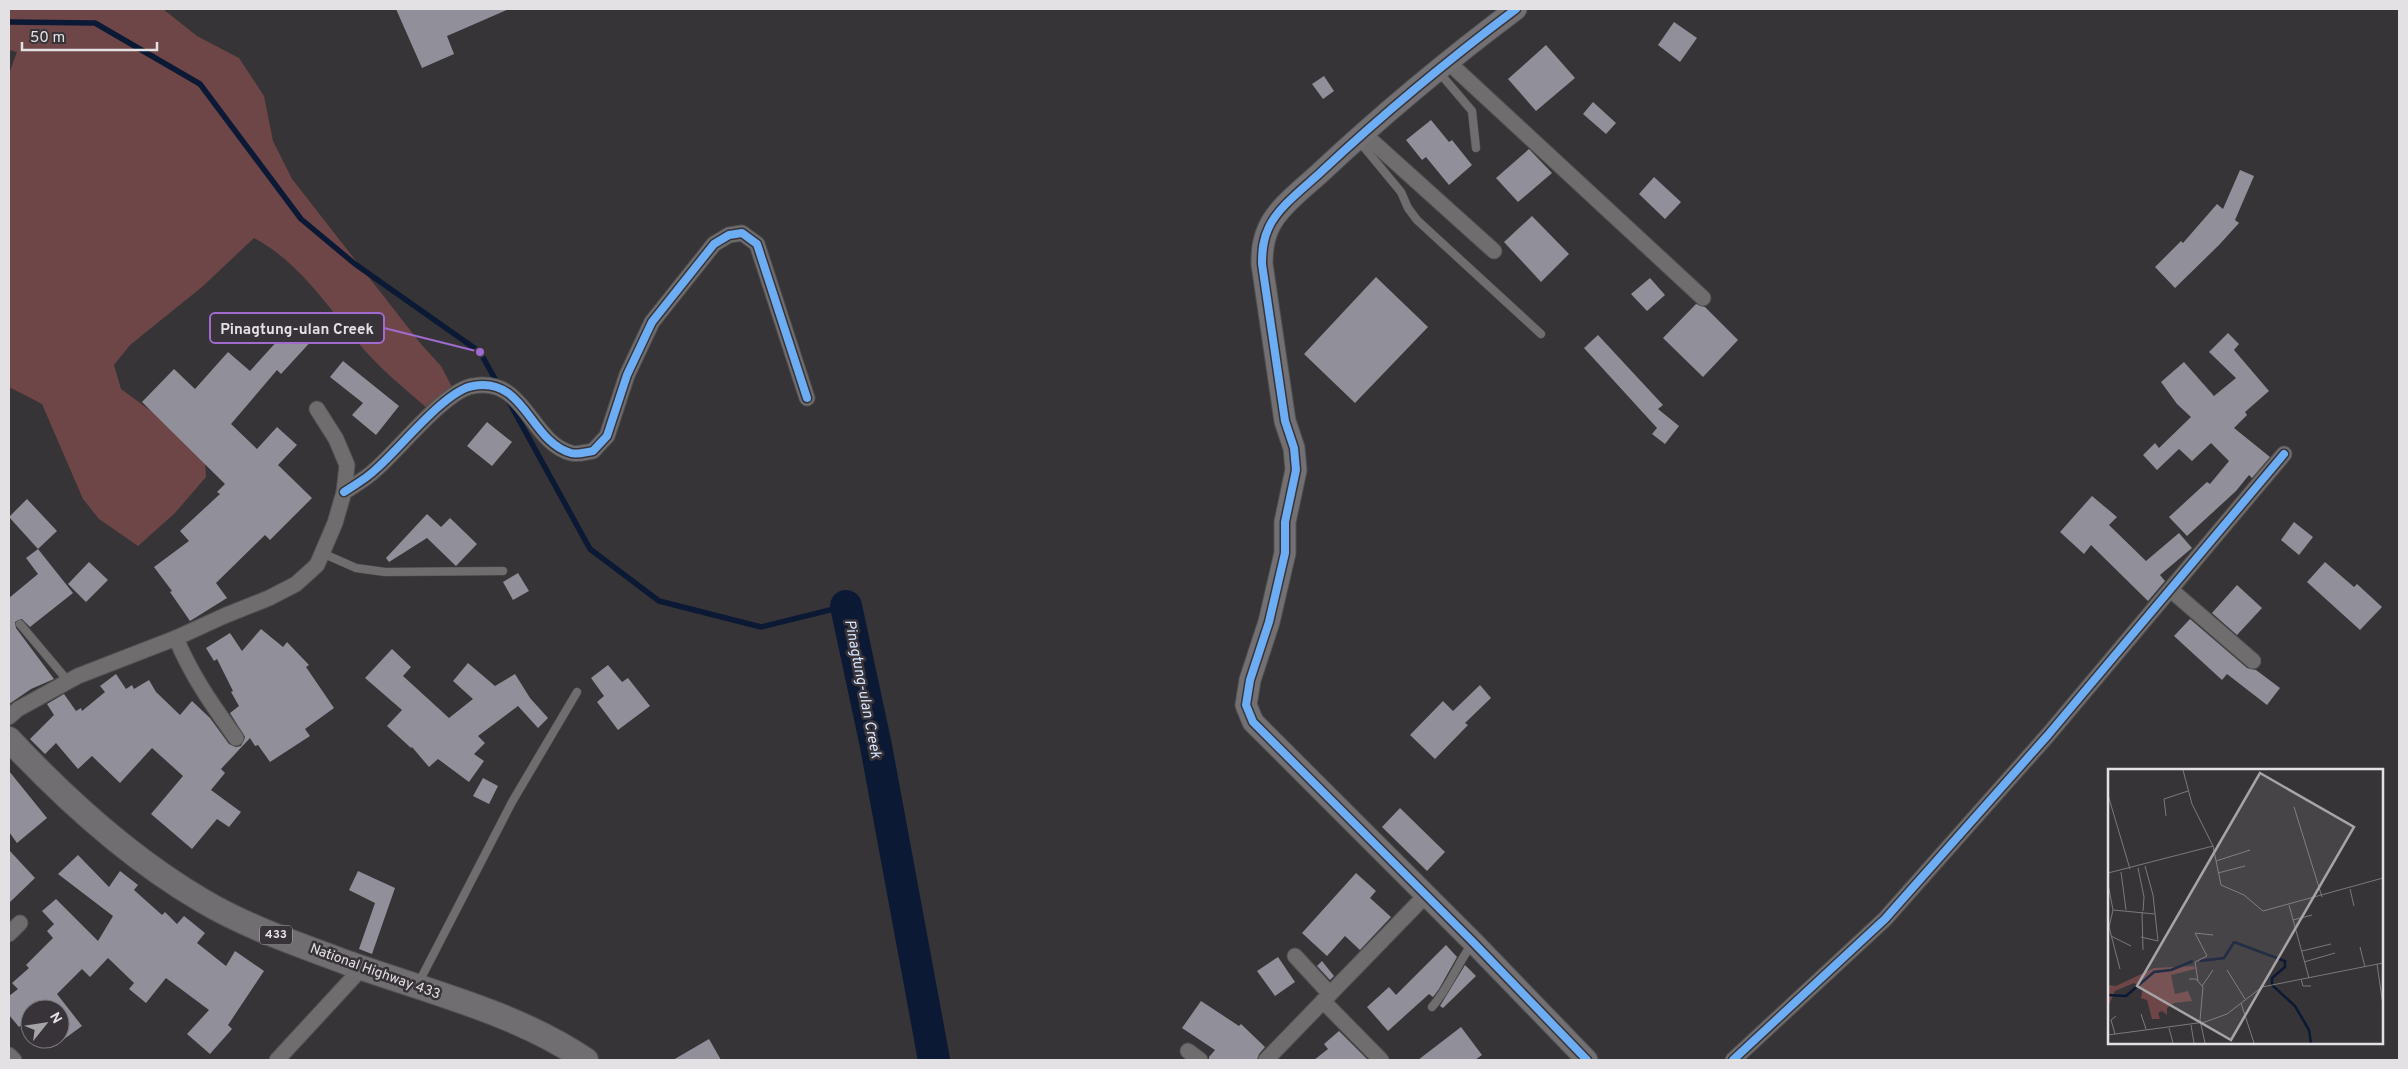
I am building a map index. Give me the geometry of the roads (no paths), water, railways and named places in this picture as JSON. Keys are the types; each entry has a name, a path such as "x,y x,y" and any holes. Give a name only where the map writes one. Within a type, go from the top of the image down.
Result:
{"main road":[{"name":"National Highway 433","path":"9,738 83,814 170,880 244,922 362,968 500,1016 558,1041 586,1060"}],"street":[{"path":"1516,9 1442,65 1360,136 1288,203 1269,225 1262,244 1262,264 1285,421 1294,448 1296,470 1286,522 1284,553 1269,622 1250,680 1246,704 1253,722 1473,942 1587,1060"},
{"path":"1442,65 1703,298"},
{"path":"1360,136 1494,251"},
{"path":"344,492 375,471 436,409 466,387 485,383 511,394 557,448 572,454 593,451 607,436 627,375 652,322 714,244 729,235 742,233 757,244 808,398"},
{"path":"9,717 18,709 68,681 176,638 268,598 296,584 317,565 335,523 344,492 347,465 336,439 317,409"},
{"path":"1733,1060 1885,919 2048,736 2284,454"},
{"path":"2171,590 2253,661"},
{"path":"176,638 187,665 197,682 236,738"},
{"path":"1266,1060 1426,896"},
{"path":"1295,956 1327,998 1381,1060"},
{"path":"277,1060 362,968"},
{"path":"9,1055 14,1060"}],"lane":[{"path":"1442,65 1472,111 1476,148"},
{"path":"1360,136 1402,192 1408,208 1417,220 1541,334"},
{"path":"322,553 356,568 385,572 503,571"},
{"path":"20,624 68,681"},
{"path":"417,987 512,802 577,692"},
{"path":"1432,1006 1448,987 1458,963 1473,942"}],"waterway":[{"name":"Pinagtung-ulan Creek","path":"9,22 95,23 200,84 301,219 355,264 480,352 499,386"},
{"name":"Pinagtung-ulan Creek","path":"508,400 590,549 659,601 761,627 846,606"},
{"name":"Pinagtung-ulan Creek","path":"846,606 876,746 934,1060"}],"place":[{"name":"Pinagtung-ulan Creek","path":"480,352"}]}
